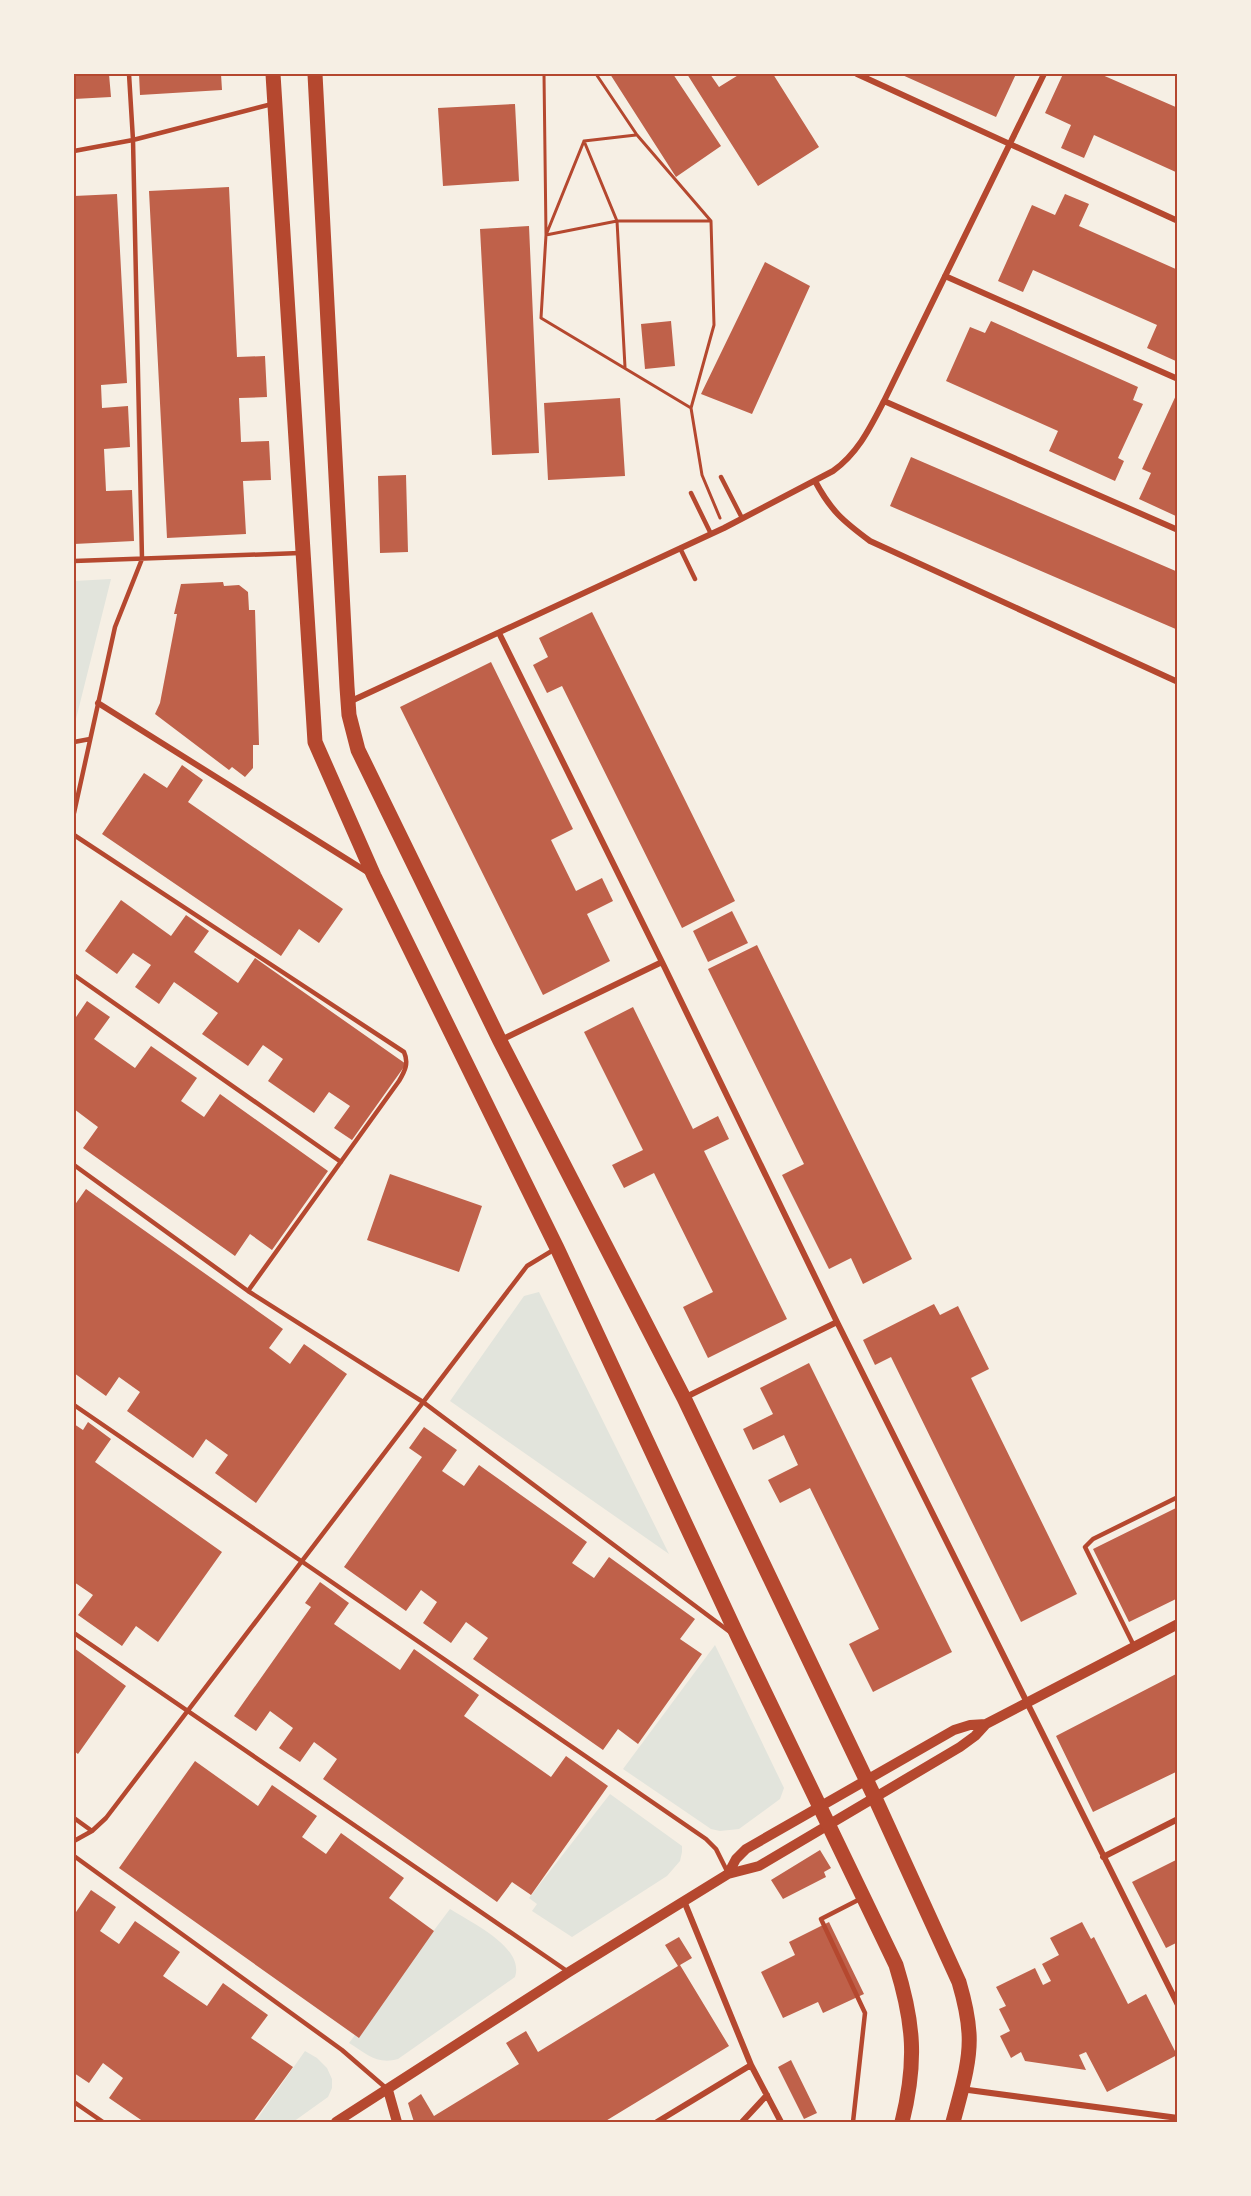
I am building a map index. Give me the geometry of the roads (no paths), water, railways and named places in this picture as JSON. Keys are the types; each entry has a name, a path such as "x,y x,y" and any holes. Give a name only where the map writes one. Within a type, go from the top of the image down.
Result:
{"main road":[{"path":"273,74 315,742 374,876 557,1248 739,1639 896,1965 910,2018 913,2047 912,2072 902,2122"},
{"path":"316,74 348,703 351,727 358,750 500,1041 684,1398 875,1798 959,1982 965,2002 969,2037 953,2122"}],"street":[{"path":"857,74 1178,221"},
{"path":"348,703 724,528 833,471 852,456 867,434 884,401 1044,74"},
{"path":"945,276 1178,379"},
{"path":"884,401 1178,530"},
{"path":"815,481 827,503 844,523 870,541 1178,682"},
{"path":"499,633 1102,1857 1175,1992 1178,2005"},
{"path":"98,703 374,876"},
{"path":"500,1041 662,962"},
{"path":"684,1398 837,1322"},
{"path":"336,2122 569,1972 728,1874 759,1866 960,1747 986,1724 1178,1624"},
{"path":"728,1874 736,1859 747,1849 954,1730 970,1725 986,1724"},
{"path":"1102,1857 1178,1818"},
{"path":"684,1901 751,2065 781,2122"},
{"path":"657,2122 751,2065"},
{"path":"961,2089 1178,2118"},
{"path":"388,2090 396,2122"},
{"path":"742,2122 767,2095"}],"lane":[{"path":"74,813 115,627 142,559 133,140 129,74"},
{"path":"74,151 133,140 274,103"},
{"path":"721,477 742,519"},
{"path":"691,493 711,534"},
{"path":"680,548 694,579"},
{"path":"74,561 303,553"},
{"path":"74,742 90,739"},
{"path":"74,835 404,1052 407,1058 405,1072 248,1291"},
{"path":"74,975 340,1162"},
{"path":"74,1165 248,1291 423,1402 739,1639"},
{"path":"74,1841 92,1831 106,1818 527,1266 557,1248"},
{"path":"74,1405 706,1839 716,1849 728,1874"},
{"path":"1134,1647 1085,1547 1092,1539 1178,1497"},
{"path":"74,1633 187,1713 569,1972"},
{"path":"74,1818 92,1831"},
{"path":"74,1856 342,2050 388,2090"},
{"path":"853,2122 865,2013 821,1919 864,1897"},
{"path":"74,2102 103,2122"}]}
